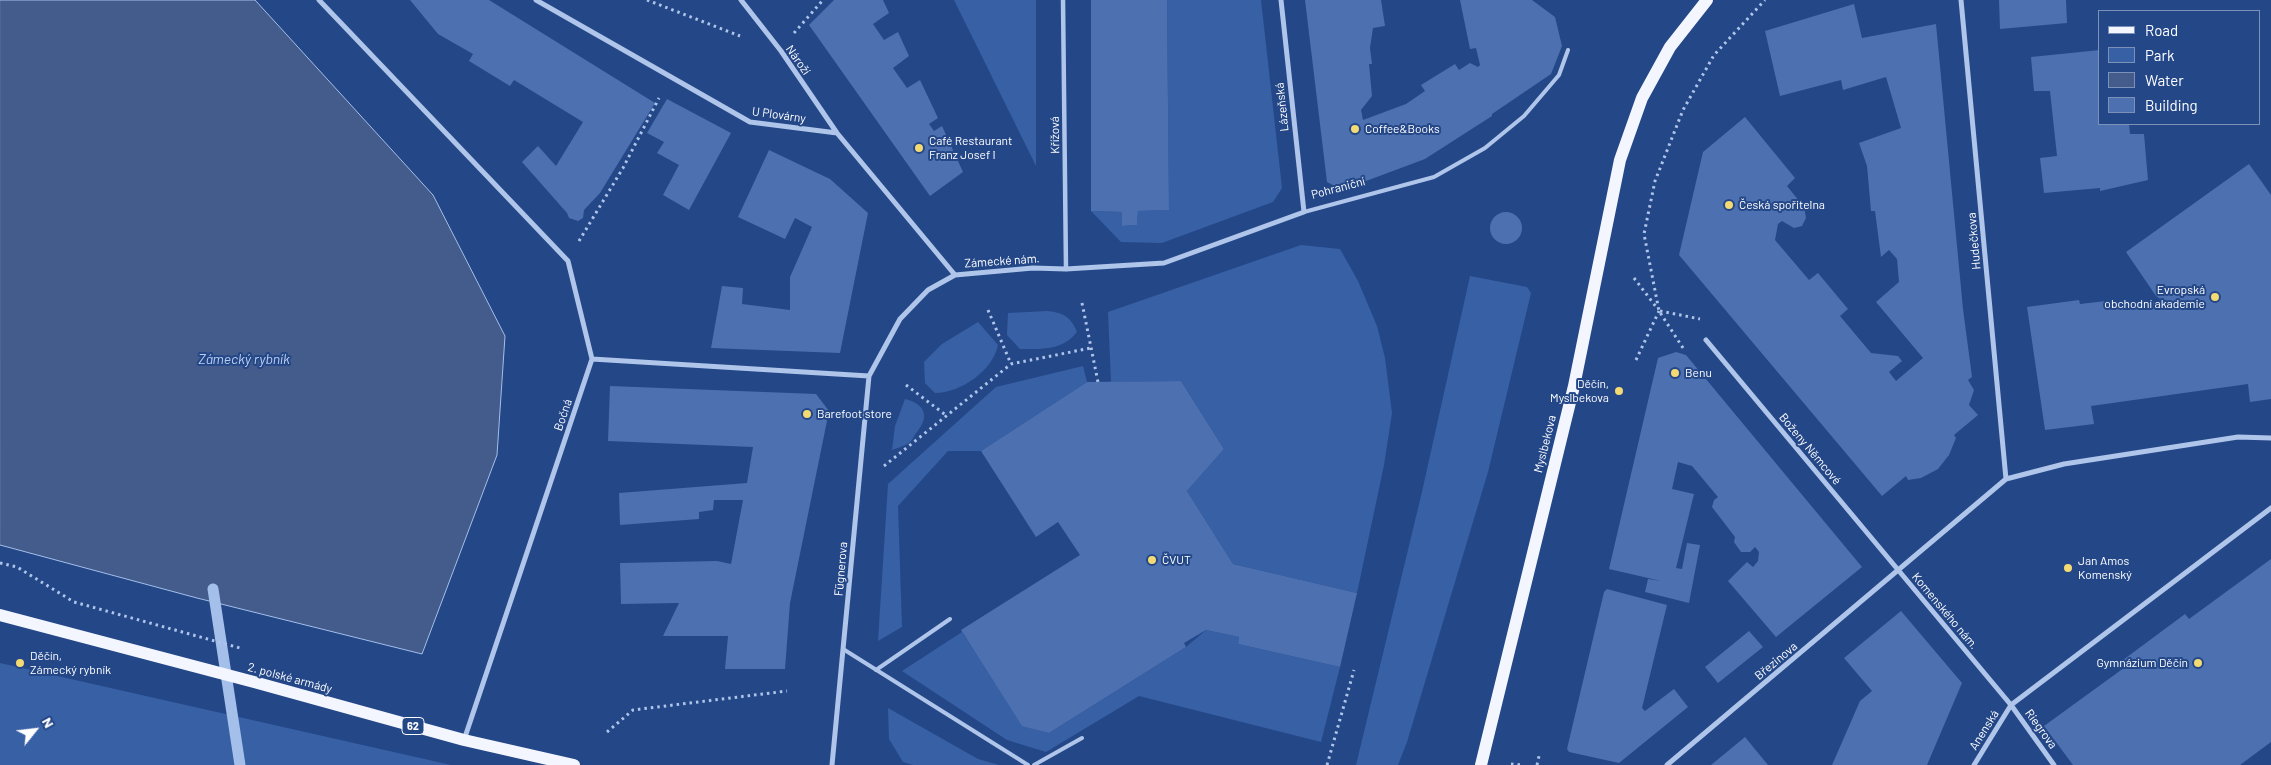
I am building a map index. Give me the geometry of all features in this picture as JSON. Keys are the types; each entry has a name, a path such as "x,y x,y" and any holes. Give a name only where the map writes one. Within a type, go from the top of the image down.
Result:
{"main road":[{"name":"Myslbekova","path":"1481,765 1574,386 1620,160 1642,98 1670,47 1707,0"},
{"name":"2. polské armády","path":"0,615 464,740 574,765"}],"street":[{"path":"319,0 568,261 592,359 869,376"},
{"name":"U Plovárny","path":"536,0 750,122 837,133"},
{"name":"Nároží","path":"742,0 837,133"},
{"name":"Křížová","path":"1064,0 1066,269"},
{"name":"Lázeňská","path":"1281,0 1304,212"},
{"name":"Hudečkova","path":"1961,0 2006,479"},
{"path":"837,133 955,275"},
{"name":"Pohraniční","path":"1066,269 1164,262 1304,212"},
{"name":"Zámecké nám.","path":"869,376 900,319 928,290 955,275 1033,268 1066,269"},
{"name":"Boženy Němcové","path":"1706,340 1899,572"},
{"name":"Bočná","path":"464,740 592,359"},
{"name":"Fügnerova","path":"832,765 869,376"},
{"name":"Komenského nám.","path":"2011,705 1899,572 2006,479 2064,464 2228,439 2271,438"},
{"path":"2011,705 2271,508"},
{"name":"Březinova","path":"1667,765 1899,572"},
{"name":"Anenská","path":"1974,765 2011,705"},
{"name":"Riegrova","path":"2011,705 2054,765"}],"lane":[{"name":"Pohraniční","path":"1304,212 1434,178 1485,148 1524,116 1559,75 1568,50"},
{"path":"876,670 950,619"},
{"path":"843,649 1028,765"},
{"path":"1034,765 1082,738"}],"path":[{"path":"647,0 780,51"},
{"path":"804,20 823,0"},
{"path":"1636,360 1659,311 1644,234 1655,181 1683,110 1714,54 1765,0"},
{"path":"568,261 623,168 659,98"},
{"path":"1634,278 1659,311 1683,348"},
{"path":"1082,303 1098,382"},
{"path":"988,310 1011,364"},
{"path":"1659,311 1708,320"},
{"path":"884,466 1011,364 1091,348"},
{"path":"906,385 946,416"},
{"path":"0,563 16,567 74,602 240,648"},
{"path":"1326,765 1354,670"},
{"path":"607,732 633,710 787,691"},
{"path":"1537,765 1539,756"},
{"path":"1511,764 1524,765"}],"green space":[{"path":"954,0 1036,0 1036,166"},
{"path":"1167,0 1261,0 1282,188 1273,202 1162,243 1121,242 1091,211 1122,212 1123,226 1137,225 1138,211 1169,210"},
{"path":"1301,245 1340,249 1358,281 1377,326 1385,358 1392,413 1384,465 1357,593 1233,564 1187,491 1224,449 1181,381 1111,382 1108,312"},
{"path":"1470,276 1527,287 1531,293 1488,472 1407,742 1398,765 1356,765 1421,496"},
{"path":"1048,311 1058,313 1069,319 1077,332 1065,343 1051,348 1020,349 1007,335 1008,313"},
{"path":"978,322 998,345 995,355 982,372 965,385 945,392 935,393 925,383 924,362 942,344"},
{"path":"1083,366 1087,382 981,451 948,451 898,506 902,627 878,641 888,484 996,387"},
{"path":"905,399 921,407 924,416 923,421 911,441 892,450 895,426"},
{"path":"1206,630 1239,637 1238,644 1340,667 1321,742 1139,696 1046,752 1007,740 902,671 962,632 1022,725 1049,733 1186,647"},
{"path":"0,663 451,765 0,765"},
{"path":"888,708 978,759 999,765 913,765 903,762 889,739"}],"water":[{"name":"Zámecký rybník","path":"0,0 255,0 433,195 505,336 497,455 422,654 197,598 0,545"}],"building":[{"path":"410,0 489,0 655,103 600,193 584,210 583,218 578,221 569,218 567,213 522,162 538,146 556,166 583,122 514,80 510,86 469,61 473,54 438,34"},
{"path":"834,0 883,0 889,13 873,24 884,40 898,32 909,56 893,68 907,88 920,80 938,118 929,124 934,131 942,126 963,172 930,196 809,25"},
{"path":"1091,0 1167,0 1169,210 1138,211 1137,225 1122,226 1122,212 1091,211"},
{"path":"1305,0 1381,0 1385,26 1373,28 1370,48 1372,64 1369,64 1372,96 1361,110 1363,120 1406,104 1425,91 1421,85 1455,64 1459,70 1470,63 1478,67 1480,65 1476,48 1470,49 1460,0 1532,0 1555,17 1562,46 1551,74 1492,114 1492,116 1425,159 1342,190 1327,182"},
{"path":"1999,0 2066,0 2067,23 2000,29"},
{"path":"1854,4 1862,38 1936,24 1963,309 1972,377 1968,380 1974,390 1969,405 1978,415 1954,435 1956,438 1949,455 1938,469 1921,478 1908,480 1906,476 1882,496 1679,255 1703,152 1745,117 1795,178 1787,186 1804,207 1806,218 1802,226 1794,228 1782,221 1778,224 1775,240 1809,280 1818,273 1848,309 1840,316 1871,353 1898,356 1902,361 1889,372 1896,381 1923,358 1876,302 1899,282 1897,259 1889,250 1881,257 1875,211 1871,211 1867,166 1859,143 1901,128 1886,77 1843,90 1841,80 1780,96 1765,31"},
{"path":"2098,50 2098,125 2129,125 2130,134 2144,134 2148,180 2100,191 2100,188 2044,193 2040,158 2057,156 2050,91 2034,91 2031,57"},
{"path":"667,99 731,133 689,210 663,195 679,165 657,153 664,142 647,133"},
{"path":"769,150 830,179 868,213 840,353 711,348 722,286 743,288 742,304 790,310 790,277 812,227 795,218 785,239 738,217"},
{"name":"Evropská obchodní akademie","path":"2249,164 2271,195 2271,399 2250,402 2248,384 2091,406 2094,424 2045,430 2027,307 2079,300 2080,304 2106,301 2116,308 2162,300 2156,296 2126,252"},
{"path":"1506,212 1512,213 1517,217 1521,222 1521,234 1517,239 1512,243 1506,244 1500,243 1495,239 1491,234 1490,228 1491,222 1495,217 1500,213"},
{"path":"1676,352 1686,355 1862,567 1776,637 1728,581 1747,562 1753,567 1758,561 1759,552 1755,547 1750,552 1741,552 1734,542 1735,537 1712,507 1714,500 1718,497 1692,466 1678,462 1672,489 1694,494 1676,568 1682,569 1687,543 1700,545 1689,603 1645,592 1648,579 1661,581 1609,569 1658,358"},
{"name":"ČVUT","path":"1181,381 1224,449 1187,491 1233,564 1357,593 1340,667 1238,644 1239,637 1206,630 1184,643 1186,647 1049,733 1022,726 961,630 1080,555 1058,522 1036,537 981,451 1087,382"},
{"path":"610,386 816,394 829,411 790,603 785,669 725,669 728,636 663,636 679,603 621,604 620,563 717,561 731,564 743,500 714,500 713,510 699,512 699,519 620,525 619,493 747,483 753,447 608,441"},
{"name":"Gymnázium Děčín","path":"2271,559 2271,742 2240,765 2073,765 2044,726 2128,665 2123,660 2185,614 2189,619"},
{"path":"1607,589 1667,605 1642,708 1645,711 1674,689 1688,707 1619,763 1569,752 1567,749 1604,592"},
{"path":"1901,611 1962,683 1927,765 1832,765 1860,701 1872,691 1844,658"},
{"path":"1749,631 1763,647 1718,683 1705,667"},
{"path":"1745,737 1768,765 1711,765"}],"waterway":[{"path":"213,589 240,765"}],"place":[{"name":"Coffee&Books","path":"1355,129"},
{"name":"Café Restaurant Franz Josef I","path":"919,148"},
{"name":"Česká spořitelna","path":"1729,205"},
{"name":"Evropská obchodní akademie","path":"2215,297"},
{"name":"Benu","path":"1675,373"},
{"name":"Děčín, Myslbekova","path":"1619,391"},
{"name":"Barefoot store","path":"807,414"},
{"name":"ČVUT","path":"1152,560"},
{"name":"Jan Amos Komenský","path":"2068,568"},
{"name":"Děčín, Zámecký rybník","path":"20,663"},
{"name":"Gymnázium Děčín","path":"2198,663"}]}
